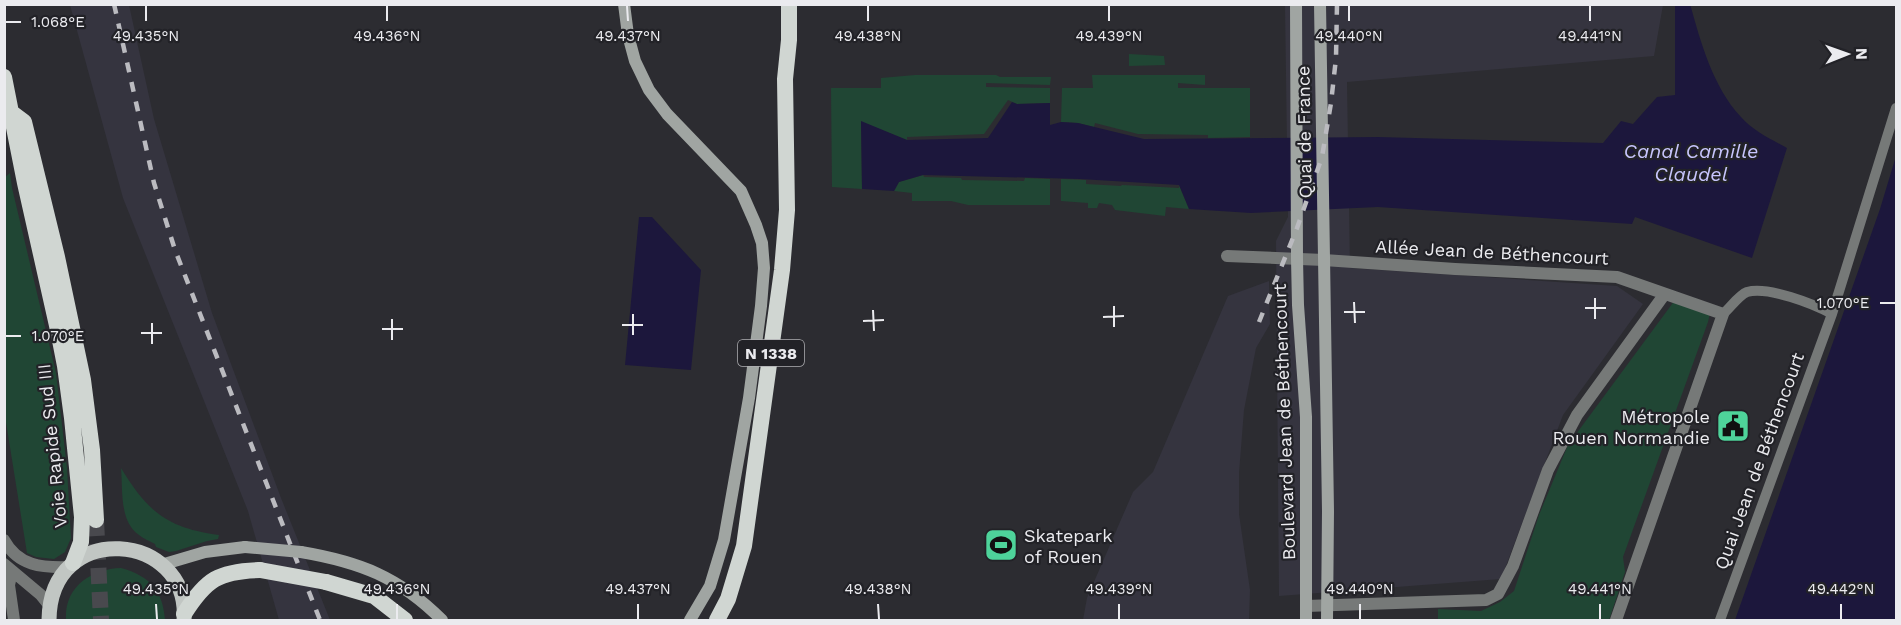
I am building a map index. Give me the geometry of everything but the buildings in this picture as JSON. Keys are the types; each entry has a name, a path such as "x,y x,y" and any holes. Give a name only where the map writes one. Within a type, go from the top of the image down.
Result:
{"highway":[{"name":"N 1338","path":"717,621 728,599 744,546 782,270 787,210 785,79 789,40 789,4"},
{"name":"Voie Rapide Sud III","path":"4,77 58,330 70,408 82,517 81,542 71,565"},
{"path":"12,113 24,122 71,320 88,415 96,520"},
{"path":"184,617 195,596 210,582 224,575 260,570 326,582 374,596 405,621"}],"main road":[{"name":"N 1338","path":"624,4 628,35 635,61 650,90 667,114 741,191 762,243 764,268 761,306 749,398 724,540 710,586 690,621"},
{"name":"Quai de France","path":"1296,4 1297,259"},
{"name":"Quai de France","path":"1320,4 1324,260"},
{"name":"Boulevard Jean de Béthencourt","path":"1297,259 1306,417 1306,621"},
{"path":"1324,260 1328,511 1327,621"},
{"path":"161,565 205,552 245,547 316,554 381,574 406,588 442,621"},
{"path":"49,613 54,590 61,576 71,565 90,553 117,548 131,549 148,555 161,565 176,584 181,596 184,617"}],"street":[{"name":"Quai Jean de Béthencourt","path":"1720,621 1832,314 1896,108"},
{"path":"1227,256 1324,260"},
{"name":"Allée Jean de Béthencourt","path":"1324,260 1617,277 1723,314"},
{"path":"1616,621 1723,314 1745,292 1760,291 1796,298 1832,314"},
{"path":"1306,606 1486,600 1498,594 1513,566 1548,470 1577,415 1664,295"},
{"path":"4,540 26,563 50,568 71,565"},
{"path":"8,568 36,590 49,613"},
{"path":"8,568 14,621"}],"shaded area":[{"path":"70,5 129,5 154,119 212,313 281,498 330,620 279,620 248,511 123,198"},
{"path":"1285,5 1663,5 1654,56 1347,82 1350,268 1617,286 1643,304 1563,415 1501,579 1279,596 1276,241 1288,217"},
{"path":"1269,281 1270,324 1256,348 1244,410 1239,473 1239,514 1250,590 1249,620 1083,620 1087,598 1133,492 1153,472 1228,296"}],"green space":[{"path":"1129,54 1164,56 1165,65 1129,66"},
{"path":"915,75 1051,77 1050,85 986,83 986,87 1050,88 1050,103 1017,104 1008,100 984,134 907,137 907,140 861,122 862,189 832,187 831,88 881,88 881,78"},
{"path":"1092,75 1205,75 1205,85 1178,83 1178,88 1250,88 1250,137 1208,138 1208,135 1138,134 1095,123 1094,127 1061,122 1062,88 1093,88"},
{"path":"10,173 56,373 67,468 71,538 65,552 54,559 36,557 27,553 5,416 4,178"},
{"path":"923,175 924,177 961,178 962,180 1050,179 1050,205 968,205 951,201 912,201 912,193 894,191 899,182"},
{"path":"1061,179 1086,180 1086,184 1121,186 1179,188 1179,185 1189,209 1166,207 1165,216 1115,210 1112,205 1099,203 1097,208 1088,208 1088,203 1061,201"},
{"path":"1675,300 1710,313 1623,557 1625,572 1609,620 1438,620 1438,609 1481,611 1500,602 1514,591 1539,515 1568,445"},
{"path":"121,468 150,507 172,522 186,528 219,535 218,539 169,552 156,547 133,529 128,522 122,495"},
{"path":"121,568 140,575 153,586 161,601 165,620 66,620 70,598 82,582 99,572"}],"water":[{"name":"Canal Camille Claudel","path":"1690,4 1709,64 1731,105 1751,126 1787,148 1752,258 1635,217 1632,224 1378,207 1251,213 1189,209 1179,185 1080,179 923,175 899,182 894,191 862,189 861,121 907,140 988,138 1012,102 1017,104 1050,103 1050,125 1061,122 1078,123 1144,139 1378,137 1603,143 1621,121 1633,124 1657,97 1675,95 1675,5"},
{"path":"1896,156 1896,620 1735,620 1880,209"},
{"path":"639,217 652,217 701,270 691,370 625,365"}],"tunnel":[{"path":"96,520 101,620"}],"railway":[{"path":"114,4 154,183 175,250 320,620"},
{"path":"1259,322 1297,228 1322,157 1336,58 1337,4"}],"place":[{"name":"Métropole Rouen Normandie","path":"1733,426"},
{"name":"Skatepark of Rouen","path":"1001,545"}]}
